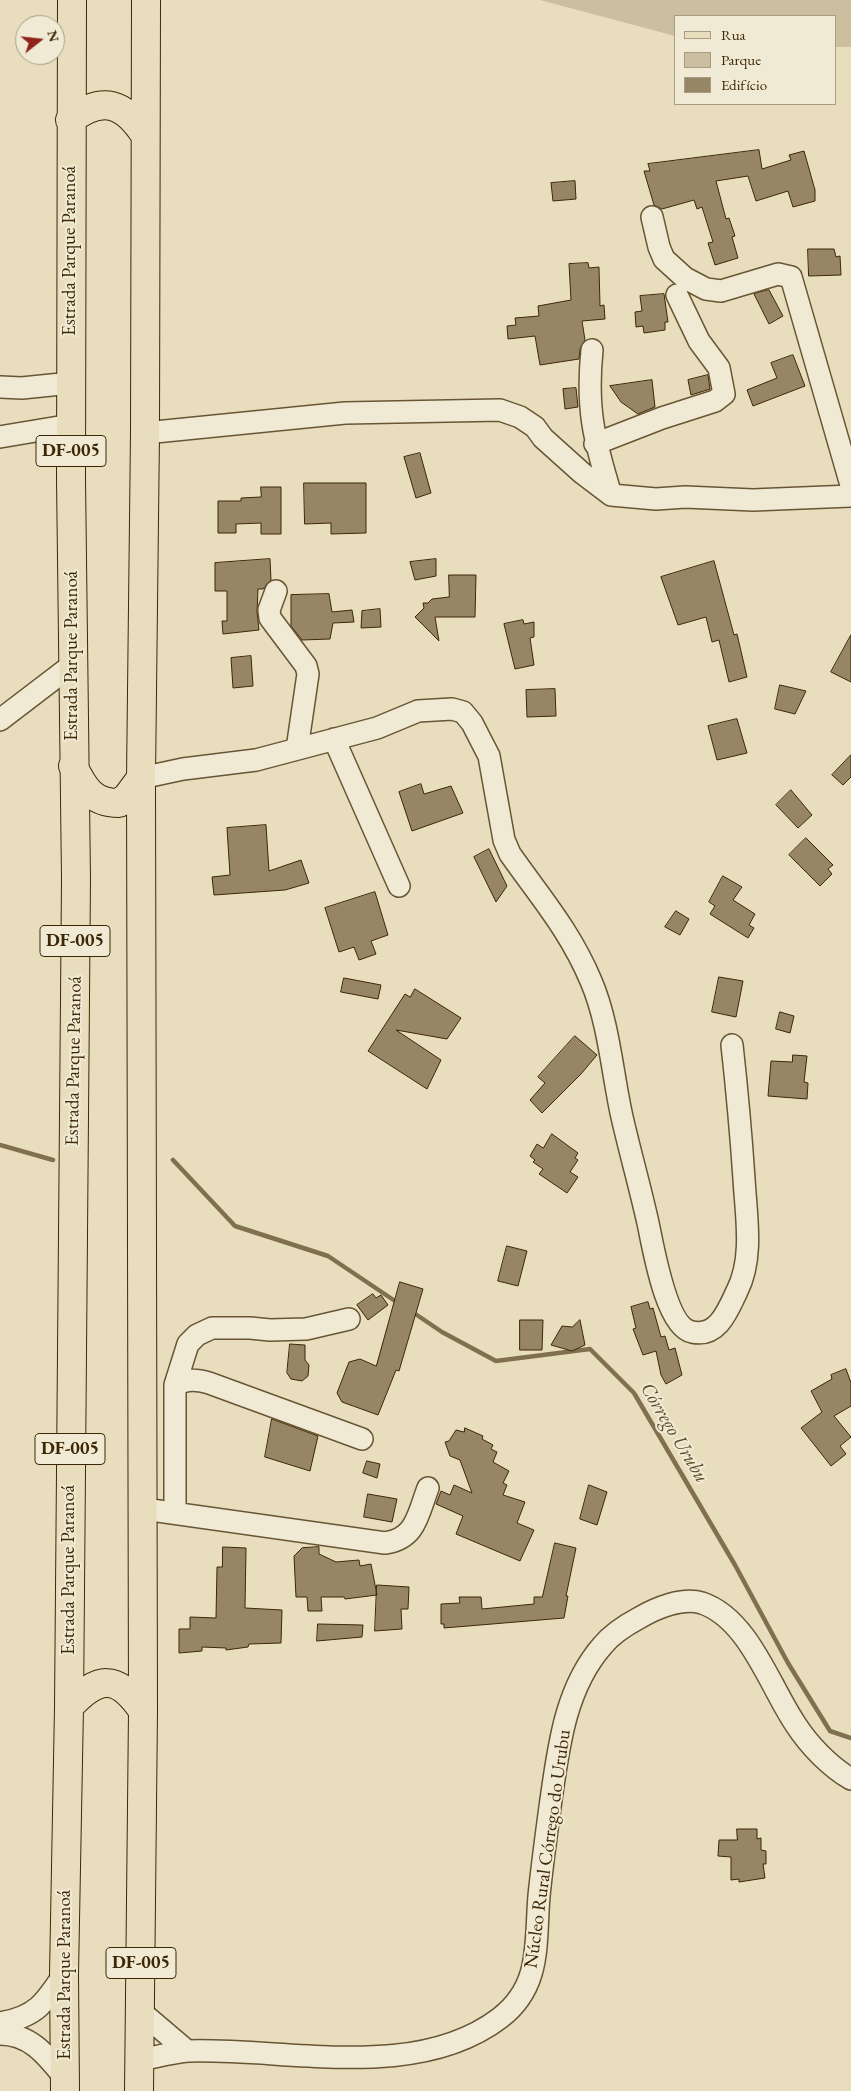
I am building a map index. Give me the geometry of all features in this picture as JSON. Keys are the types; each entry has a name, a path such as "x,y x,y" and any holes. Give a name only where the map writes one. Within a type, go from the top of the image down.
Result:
{"main road":[{"name":"Estrada Parque Paranoá","path":"65,2085 64,1974 69,1707 76,879 72,665 70,120 72,0"},
{"name":"DF-005","path":"139,2091 144,1509 141,778 145,433 146,0"},
{"path":"70,120 80,112 93,107 122,108 130,115 145,135"},
{"path":"73,766 82,784 101,802 119,803 127,797 141,778"},
{"path":"69,1707 84,1691 99,1683 113,1684 124,1690 135,1699 143,1711"}],"street":[{"path":"652,217 659,247 664,259 684,278 706,289 720,291 778,274 791,278 851,485"},
{"path":"595,444 662,418 715,401 724,394 719,368 699,341 677,295"},
{"path":"592,350 589,407 595,444 611,495"},
{"path":"0,387 22,388 71,383"},
{"path":"145,433 345,413 500,410 520,417 535,427 543,438 582,473 611,495 656,499 685,497 753,500 851,496"},
{"path":"0,437 71,425"},
{"path":"276,591 269,610 270,618 302,659 308,674 297,749"},
{"path":"0,720 72,665"},
{"path":"141,778 184,769 256,760 377,728 418,711 452,709 463,712 472,722 489,756 504,840 510,854 569,935 592,983 601,1012 622,1117 657,1263 669,1304 680,1325 690,1332 703,1333 715,1328 724,1318 740,1286 748,1243 740,1112 732,1045"},
{"path":"334,739 399,886"},
{"path":"175,1513 175,1386 188,1344 197,1335 212,1328 306,1329 349,1319"},
{"path":"175,1386 186,1380 196,1379 362,1439"},
{"path":"144,1509 385,1543 398,1541 406,1537 428,1488"},
{"name":"Núcleo Rural Córrego do Urubu","path":"140,2060 187,2051 397,2055 433,2049 470,2036 497,2020 515,2006 532,1977 538,1941 539,1898 555,1772 573,1694 583,1674 604,1643 626,1626 652,1610 681,1602 700,1602 728,1619 743,1636 768,1674 796,1726 825,1759 851,1779"},
{"path":"0,2023 21,2019 34,2012 47,2000 64,1974"},
{"path":"140,2011 187,2051"},
{"path":"0,2034 12,2034 28,2040 46,2054 65,2085"}],"green space":[{"path":"540,0 851,0 851,47 836,47 836,15 674,15 674,36"}],"building":[{"path":"759,150 762,169 791,160 789,155 804,151 815,190 815,201 793,207 788,191 756,201 748,176 716,181 726,219 729,218 735,236 732,237 738,258 715,265 708,243 713,242 702,207 697,209 694,200 662,209 654,205 644,171 650,171 648,164"},
{"path":"575,181 576,199 553,201 551,183"},
{"path":"808,249 834,249 836,257 840,256 841,275 809,276"},
{"path":"588,263 589,268 599,267 600,306 604,305 605,319 582,321 585,340 580,349 579,359 540,365 535,336 508,339 507,326 516,325 515,318 539,316 538,306 571,300 569,264"},
{"path":"769,290 783,316 769,324 754,294"},
{"path":"664,294 668,322 665,322 665,330 644,333 643,326 636,327 635,312 642,311 640,296"},
{"path":"793,355 805,386 753,406 747,390 777,378 771,363"},
{"path":"708,375 710,389 691,395 688,380"},
{"path":"652,380 655,407 638,414 621,402 610,386"},
{"path":"576,388 578,407 565,409 563,389"},
{"path":"420,453 431,493 416,498 404,457"},
{"path":"304,483 366,483 366,533 331,534 331,523 305,524"},
{"path":"261,487 281,487 281,534 261,534 261,523 236,524 236,533 218,533 218,501 241,501 241,498 261,497"},
{"path":"270,559 271,580 263,589 258,589 257,612 259,630 223,634 222,621 227,621 227,591 215,591 215,563"},
{"path":"436,559 436,576 415,580 410,562"},
{"path":"714,561 734,635 737,634 747,677 729,682 719,640 712,642 706,617 678,625 661,577"},
{"path":"449,575 476,575 475,617 435,617 439,641 415,617 424,608 423,603 428,603 432,599 449,597"},
{"path":"329,594 332,612 352,610 354,622 333,623 330,639 302,640 291,626 291,595"},
{"path":"380,609 381,627 361,628 362,611"},
{"path":"523,620 524,624 534,622 534,637 530,638 534,665 515,669 504,624"},
{"path":"851,635 851,682 831,672"},
{"path":"251,656 253,686 233,688 231,658"},
{"path":"780,685 806,691 795,714 775,709"},
{"path":"555,689 556,716 527,717 526,690"},
{"path":"737,719 747,753 717,760 708,726"},
{"path":"851,755 851,777 843,785 832,775"},
{"path":"421,784 424,794 451,786 463,813 412,831 399,792"},
{"path":"791,790 812,815 798,828 776,805"},
{"path":"266,825 269,871 301,860 309,883 285,890 214,895 212,877 230,875 227,828"},
{"path":"806,838 833,865 828,869 832,874 820,886 789,855"},
{"path":"489,849 507,886 496,902 474,857"},
{"path":"723,876 742,887 733,900 755,914 749,925 754,928 748,938 710,914 715,906 709,902"},
{"path":"375,892 388,935 371,941 376,954 359,960 354,947 339,952 325,908"},
{"path":"676,911 689,919 680,935 665,927"},
{"path":"719,977 743,981 736,1017 712,1012"},
{"path":"344,978 381,985 378,999 341,992"},
{"path":"415,989 461,1018 447,1039 396,1030 441,1060 427,1089 368,1051 405,994 410,997"},
{"path":"780,1012 794,1016 790,1033 776,1029"},
{"path":"575,1036 597,1055 542,1113 530,1100 545,1083 538,1077"},
{"path":"793,1055 807,1056 804,1082 808,1083 807,1099 768,1096 771,1061 792,1062"},
{"path":"552,1134 578,1153 575,1158 578,1160 570,1172 578,1177 567,1193 539,1174 543,1169 533,1162 535,1160 530,1156 537,1144 543,1148"},
{"path":"507,1246 527,1251 518,1286 498,1281"},
{"path":"400,1282 423,1289 399,1371 396,1370 378,1415 342,1402 337,1393 349,1362 360,1359 376,1366"},
{"path":"373,1294 376,1298 381,1295 388,1305 368,1320 357,1305"},
{"path":"648,1302 650,1309 653,1308 661,1337 665,1336 669,1350 675,1348 682,1375 666,1384 661,1375 656,1351 643,1355 633,1329 636,1328 631,1307"},
{"path":"520,1320 543,1320 542,1350 520,1350"},
{"path":"580,1320 585,1345 572,1351 551,1345 562,1326 572,1327"},
{"path":"290,1344 305,1345 305,1360 309,1365 308,1376 302,1381 291,1379 287,1373"},
{"path":"846,1369 851,1383 851,1406 834,1416 851,1437 840,1446 846,1454 831,1466 801,1428 822,1412 811,1391 832,1379 831,1375"},
{"path":"272,1419 318,1436 310,1471 265,1457"},
{"path":"465,1428 483,1436 482,1439 493,1445 491,1449 497,1452 493,1462 509,1471 503,1483 507,1485 503,1495 525,1502 517,1523 534,1530 520,1561 456,1534 463,1516 436,1504 441,1491 450,1495 454,1485 472,1493 460,1460 450,1456 445,1442 449,1441 456,1430 464,1432"},
{"path":"367,1461 380,1464 377,1478 363,1473"},
{"path":"589,1485 607,1492 597,1525 580,1519"},
{"path":"368,1494 397,1499 392,1522 364,1517"},
{"path":"555,1543 576,1548 566,1596 568,1596 564,1618 444,1628 444,1624 441,1624 441,1604 460,1603 459,1597 481,1597 482,1609 534,1604 534,1597 542,1597"},
{"path":"223,1547 246,1548 245,1608 282,1610 281,1643 249,1644 248,1647 226,1650 226,1648 202,1647 202,1651 179,1653 179,1629 190,1629 190,1617 216,1618 217,1567 222,1567"},
{"path":"319,1547 319,1554 336,1562 359,1560 360,1566 371,1564 377,1595 345,1599 344,1597 321,1597 322,1611 308,1611 307,1597 296,1597 294,1556 302,1548"},
{"path":"377,1585 409,1587 408,1609 401,1609 402,1629 375,1631"},
{"path":"318,1624 363,1625 362,1637 317,1641"},
{"path":"737,1829 757,1829 757,1839 761,1838 761,1850 766,1851 766,1864 763,1864 765,1878 739,1882 739,1879 731,1880 731,1857 718,1856 719,1840 737,1840"}],"waterway":[{"path":"0,1145 53,1160"},
{"name":"Córrego Urubu","path":"173,1160 235,1226 328,1256 398,1303"},
{"name":"Córrego Urubu","path":"411,1311 442,1332 496,1361 590,1349 634,1393 735,1565 788,1663 830,1731 851,1738"}]}
